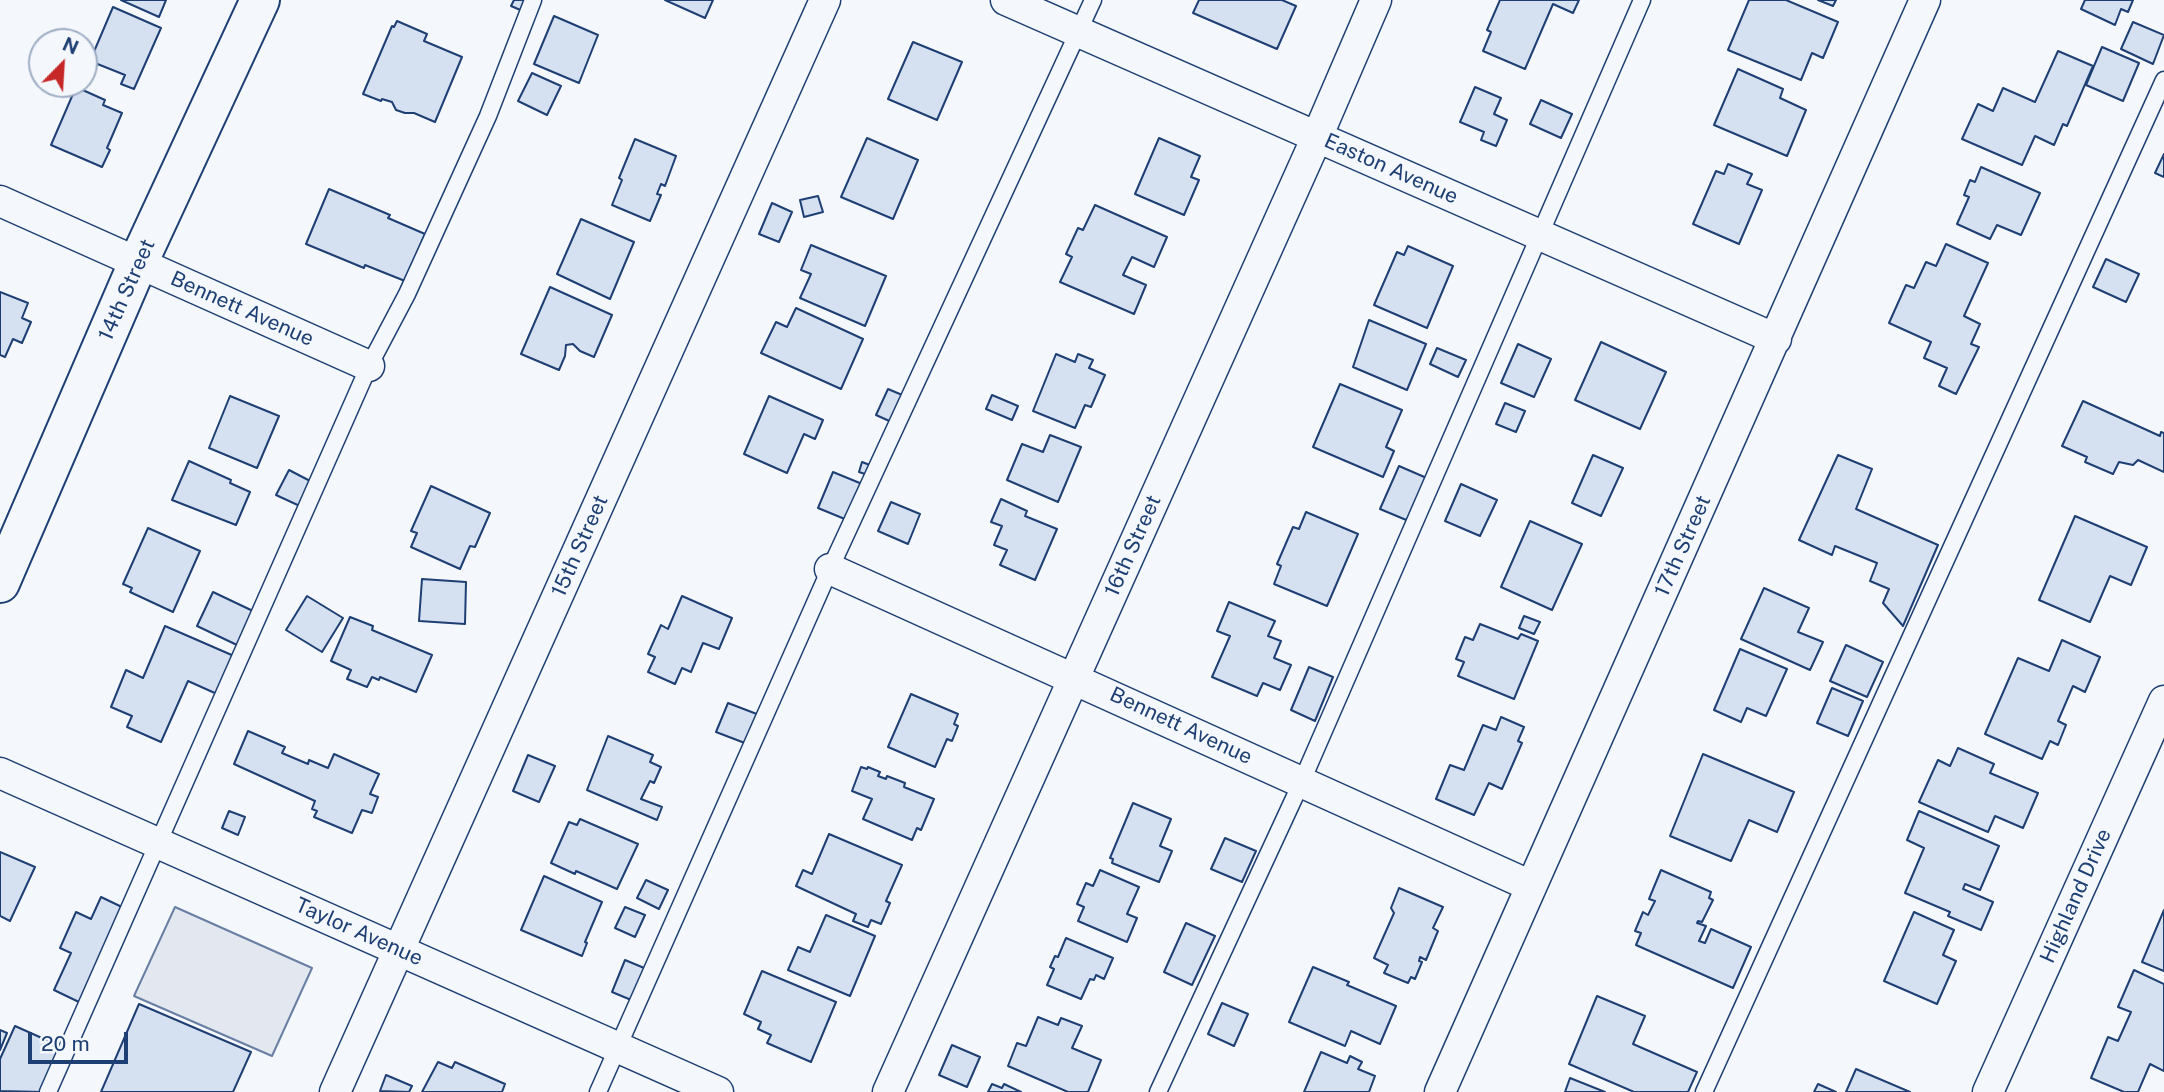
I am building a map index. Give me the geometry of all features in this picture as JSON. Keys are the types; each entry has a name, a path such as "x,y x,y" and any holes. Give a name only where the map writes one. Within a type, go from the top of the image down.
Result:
{"street":[{"name":"14th Street","path":"0,583 138,262 260,0"},
{"name":"15th Street","path":"335,1092 825,0"},
{"name":"Easton Avenue","path":"1006,0 1776,339"},
{"name":"16th Street","path":"888,1092 1376,0"},
{"name":"17th Street","path":"1440,1092 1925,0"},
{"name":"Bennett Avenue","path":"0,201 369,366"},
{"name":"Bennett Avenue","path":"830,569 1531,886"},
{"name":"Highland Drive","path":"1988,1092 2164,701"},
{"name":"Taylor Avenue","path":"0,773 718,1092"}],"lane":[{"path":"48,1092 369,366 407,294 476,141 533,0"},
{"path":"598,1092 830,569 1093,0"},
{"path":"1158,1092 1302,781 1642,0"},
{"path":"1704,1092 2164,80"}],"shaded area":[{"path":"175,907 312,968 272,1056 134,996"}],"building":[{"path":"121,0 166,0 159,17"},
{"path":"514,0 529,0 525,12 511,6"},
{"path":"665,0 713,0 705,18"},
{"path":"1199,0 1282,0 1296,6 1277,49 1193,13"},
{"path":"1500,0 1579,0 1573,13 1553,4 1525,69 1483,51 1491,32 1487,30"},
{"path":"1749,0 1786,0 1838,22 1823,58 1812,53 1801,80 1728,50"},
{"path":"1818,0 1836,0 1833,6"},
{"path":"2085,0 2133,0 2128,12 2121,9 2115,25 2081,9"},
{"path":"113,7 161,28 134,89 121,84 125,75 98,64 98,42"},
{"path":"554,16 598,35 579,83 534,64"},
{"path":"397,21 427,34 424,41 462,57 435,122 414,113 396,110 392,102 363,94 392,26 394,27"},
{"path":"2133,22 2164,35 2153,64 2121,49"},
{"path":"913,42 962,62 937,120 888,99"},
{"path":"2102,47 2139,63 2123,101 2086,85"},
{"path":"2058,51 2093,66 2067,126 2063,124 2054,145 2035,136 2022,165 1962,139 1978,104 1993,111 2003,88 2035,102"},
{"path":"1738,69 1783,89 1780,98 1806,110 1787,156 1714,125"},
{"path":"532,73 561,86 547,115 518,101"},
{"path":"1475,87 1501,98 1494,114 1507,120 1496,146 1481,140 1484,132 1460,122"},
{"path":"98,97 105,100 103,105 122,113 102,167 51,145 71,98"},
{"path":"1541,100 1572,114 1561,138 1530,124"},
{"path":"867,138 918,160 893,219 841,197"},
{"path":"1159,138 1200,156 1191,177 1199,180 1184,215 1135,194"},
{"path":"635,139 676,156 665,186 661,184 657,194 661,195 650,221 612,205 622,180 619,178"},
{"path":"2164,154 2164,177 2155,173"},
{"path":"1728,164 1752,174 1747,184 1762,190 1739,244 1693,224 1716,171 1724,174"},
{"path":"1981,167 2040,193 2021,235 1997,225 1990,239 1957,224 1969,197 1964,195 1970,180 1975,182"},
{"path":"329,189 390,215 388,218 425,234 405,281 365,265 364,268 306,244"},
{"path":"818,196 823,212 804,217 800,200"},
{"path":"772,203 792,212 779,242 759,234"},
{"path":"1095,205 1167,237 1154,267 1132,257 1123,275 1146,285 1134,314 1060,282 1072,257 1066,254 1078,228 1083,230"},
{"path":"581,219 634,242 610,299 557,274"},
{"path":"1946,244 1988,263 1964,316 1980,324 1971,344 1979,347 1956,394 1939,386 1947,368 1924,358 1931,342 1889,323 1906,285 1914,288 1926,262 1936,266"},
{"path":"811,245 886,276 865,326 800,298 811,274 801,270"},
{"path":"1408,246 1453,266 1427,328 1374,305 1397,252 1404,255"},
{"path":"2106,259 2139,274 2126,302 2093,287"},
{"path":"550,287 612,315 594,357 580,351 573,344 566,345 559,370 521,354"},
{"path":"0,292 28,303 22,318 31,322 22,343 13,339 5,357 0,355"},
{"path":"796,308 863,339 841,389 761,353 776,322 787,327"},
{"path":"1369,320 1426,344 1407,390 1353,367"},
{"path":"1601,342 1666,372 1640,429 1575,400"},
{"path":"1518,344 1551,359 1534,397 1501,383"},
{"path":"1437,348 1466,360 1458,377 1430,364"},
{"path":"1056,354 1075,362 1078,354 1093,360 1089,368 1105,375 1091,407 1085,405 1075,428 1033,411"},
{"path":"1340,384 1402,410 1386,447 1394,451 1383,477 1313,447"},
{"path":"888,389 907,397 896,424 876,415"},
{"path":"992,395 1018,406 1012,420 986,409"},
{"path":"230,396 279,416 257,468 209,448"},
{"path":"769,396 823,420 815,439 804,434 787,473 744,454"},
{"path":"2083,401 2160,436 2161,432 2164,433 2164,472 2138,460 2133,465 2119,462 2113,474 2085,462 2087,457 2062,446"},
{"path":"1505,403 1525,411 1516,432 1496,424"},
{"path":"1050,435 1081,447 1058,502 1007,480 1022,444 1043,452"},
{"path":"1593,455 1623,468 1601,516 1572,503"},
{"path":"1838,455 1872,469 1856,509 1938,545 1903,626 1883,603 1889,589 1870,581 1877,563 1835,546 1832,555 1799,540"},
{"path":"189,461 250,492 236,525 172,500"},
{"path":"862,462 875,467 871,476 859,472"},
{"path":"1399,466 1429,479 1411,522 1380,509"},
{"path":"289,470 314,483 302,507 276,495"},
{"path":"833,472 867,486 852,522 818,508"},
{"path":"1461,484 1497,500 1480,536 1445,521"},
{"path":"431,486 490,513 475,547 470,546 460,569 411,547 417,533 411,531"},
{"path":"1001,499 1027,511 1025,516 1057,529 1035,580 1000,565 1007,550 994,545 1002,526 991,522"},
{"path":"891,502 920,514 908,544 878,531"},
{"path":"1306,512 1358,534 1327,606 1274,584 1281,566 1277,564 1293,527 1299,529"},
{"path":"2075,516 2147,547 2131,585 2110,576 2090,622 2039,600"},
{"path":"1530,521 1582,544 1552,610 1501,587"},
{"path":"148,528 200,551 173,612 130,592 132,588 123,584"},
{"path":"422,579 466,582 465,624 419,621"},
{"path":"1764,588 1809,608 1798,632 1823,642 1810,670 1741,639"},
{"path":"213,592 253,611 237,645 197,626"},
{"path":"307,596 343,618 322,652 286,630"},
{"path":"682,596 732,618 719,649 703,643 691,672 682,668 675,684 648,672 655,657 648,654 661,625 668,629"},
{"path":"1229,602 1275,621 1268,636 1281,641 1274,658 1291,665 1280,690 1263,683 1257,696 1212,677 1230,636 1217,631"},
{"path":"1524,616 1540,622 1534,634 1519,628"},
{"path":"350,617 373,626 372,630 432,655 416,692 380,677 379,680 372,677 367,687 347,679 351,670 331,661"},
{"path":"1480,624 1518,639 1521,634 1538,641 1514,699 1458,676 1464,662 1456,659 1465,637 1473,640"},
{"path":"165,626 234,656 217,694 188,681 161,742 127,727 132,716 111,707 126,670 143,678"},
{"path":"2062,640 2100,657 2085,692 2073,686 2058,721 2066,725 2058,745 2050,741 2042,759 1985,734 2018,658 2049,671"},
{"path":"1846,645 1883,662 1867,697 1830,681"},
{"path":"1740,649 1787,669 1766,716 1747,708 1741,722 1714,710"},
{"path":"1309,667 1333,677 1315,721 1291,710"},
{"path":"1832,688 1863,701 1848,736 1817,723"},
{"path":"911,694 958,714 954,724 958,726 952,741 947,739 935,767 888,747"},
{"path":"728,703 762,716 750,745 716,732"},
{"path":"1501,717 1524,727 1518,741 1522,743 1502,789 1489,783 1474,815 1436,799 1450,765 1464,770 1483,725 1496,730"},
{"path":"248,731 285,747 282,753 308,764 309,760 328,768 334,754 379,774 370,794 378,797 372,813 362,810 352,833 314,817 317,811 312,809 315,801 234,764"},
{"path":"608,736 653,755 650,762 661,767 654,783 650,781 641,799 662,807 657,820 587,790"},
{"path":"1958,748 1994,764 1990,773 2038,793 2023,828 1995,816 1988,832 1919,802 1938,760 1950,766"},
{"path":"1703,754 1794,792 1777,832 1749,820 1731,861 1670,836"},
{"path":"528,755 555,766 539,802 513,791"},
{"path":"861,767 880,772 878,776 886,779 887,776 905,783 904,787 934,799 921,830 917,828 912,840 863,819 872,799 852,791"},
{"path":"1133,803 1171,819 1160,846 1172,851 1159,882 1112,863 1113,859 1110,858"},
{"path":"229,811 245,817 238,835 222,828"},
{"path":"1919,811 1999,846 1980,890 1965,884 1963,889 1993,902 1981,930 1948,916 1950,912 1905,893 1924,848 1907,840"},
{"path":"580,819 638,844 617,889 551,863 569,822 577,825"},
{"path":"829,834 902,865 886,901 890,903 881,924 871,920 868,927 853,921 856,914 796,886 803,870 812,874"},
{"path":"1225,838 1256,851 1242,882 1211,869"},
{"path":"0,852 35,867 10,921 0,916"},
{"path":"1100,870 1139,887 1127,914 1137,918 1127,942 1078,921 1084,907 1077,904 1086,883 1093,886"},
{"path":"1661,870 1711,892 1709,898 1713,900 1702,922 1697,923 1706,926 1699,941 1705,943 1711,929 1751,947 1733,988 1636,945 1641,933 1635,931 1643,912 1648,915 1655,901 1649,899"},
{"path":"544,876 602,902 582,956 521,930"},
{"path":"646,880 668,890 659,909 637,898"},
{"path":"1399,888 1443,907 1433,928 1438,931 1426,960 1420,957 1419,961 1422,962 1415,979 1411,977 1408,983 1384,973 1388,965 1374,958 1394,913 1391,908"},
{"path":"101,897 124,908 81,1003 54,990 71,953 60,948 76,912 91,919"},
{"path":"625,907 645,915 635,937 615,928"},
{"path":"2164,910 2164,971 2142,962"},
{"path":"1914,912 1954,930 1943,955 1956,961 1937,1004 1884,981"},
{"path":"826,915 875,936 850,996 788,970 798,947 810,952"},
{"path":"1186,923 1215,936 1192,985 1164,972"},
{"path":"1066,938 1113,958 1104,979 1096,975 1094,980 1090,979 1081,999 1047,985 1054,969 1050,967 1055,956 1058,957"},
{"path":"625,960 649,970 636,1002 612,992"},
{"path":"1313,967 1396,1006 1380,1044 1351,1031 1345,1046 1289,1022"},
{"path":"2134,970 2164,984 2164,1071 2150,1064 2138,1092 2124,1092 2091,1078 2108,1037 2118,1041 2131,1012 2118,1007"},
{"path":"762,971 836,1002 811,1062 767,1043 771,1035 758,1029 761,1022 744,1014"},
{"path":"1597,996 1645,1016 1633,1044 1697,1072 1688,1092 1634,1092 1569,1064"},
{"path":"1222,1003 1248,1014 1234,1046 1208,1034"},
{"path":"139,1004 251,1052 233,1092 101,1092"},
{"path":"1038,1017 1058,1025 1061,1018 1082,1026 1072,1048 1101,1060 1088,1092 1068,1092 1008,1066 1017,1043 1026,1046"},
{"path":"15,1026 62,1047 42,1092 0,1091 0,1059"},
{"path":"0,1030 7,1033 0,1050"},
{"path":"952,1045 980,1057 967,1087 939,1075"},
{"path":"1321,1052 1347,1063 1350,1056 1362,1062 1358,1069 1375,1076 1369,1092 1304,1092"},
{"path":"438,1062 452,1068 455,1062 505,1084 502,1092 422,1092"},
{"path":"1856,1069 1910,1092 1846,1092"},
{"path":"386,1075 412,1086 409,1092 380,1091"},
{"path":"1570,1078 1605,1092 1565,1092"},
{"path":"992,1084 1002,1088 1004,1084 1021,1092 988,1092"},
{"path":"1818,1084 1836,1092 1814,1092"}]}
